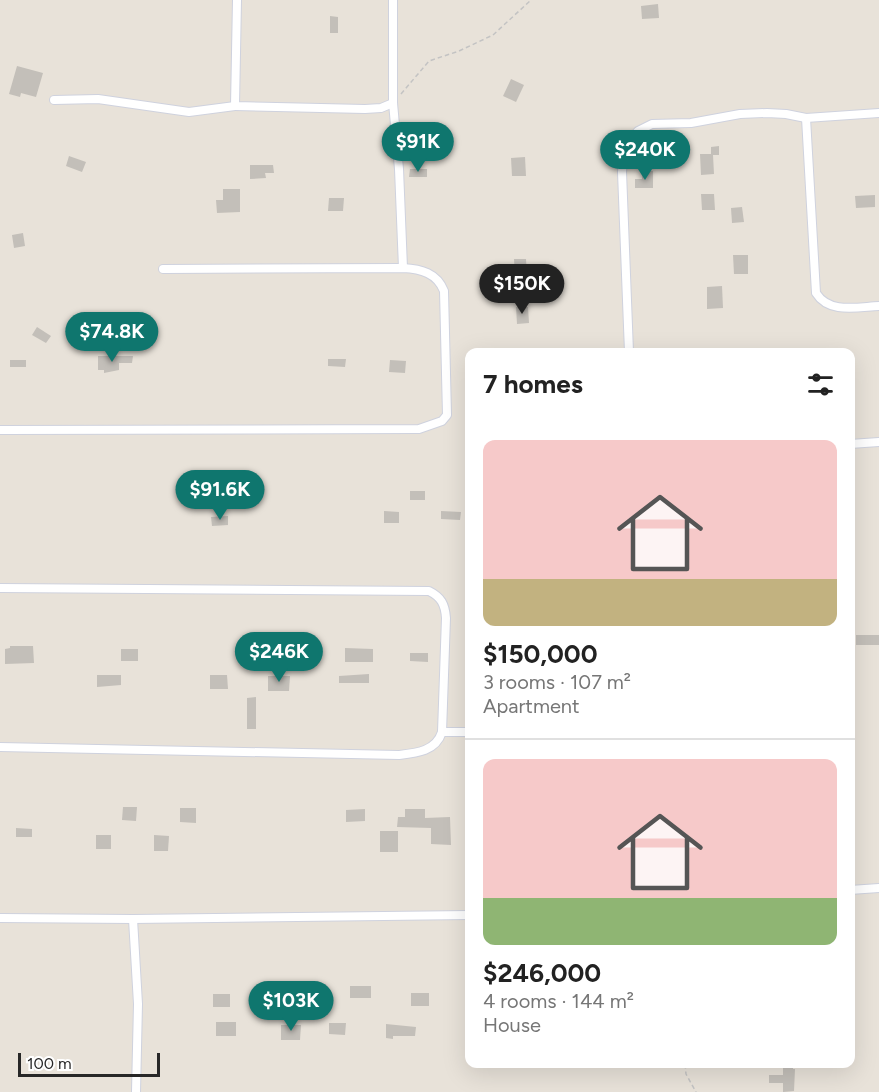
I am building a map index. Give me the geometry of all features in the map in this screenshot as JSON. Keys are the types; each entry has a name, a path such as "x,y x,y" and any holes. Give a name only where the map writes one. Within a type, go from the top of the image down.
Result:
{"street":[{"path":"235,106 237,0"},
{"path":"393,0 393,103 399,169 403,268"},
{"path":"54,100 98,99 189,112 235,106 366,109 381,108 393,103"},
{"path":"629,348 622,172 624,150 638,130 652,124 691,123 740,114 767,112 806,118 879,113"},
{"path":"806,118 816,293 821,301 829,306 879,306"},
{"path":"0,430 419,429 442,421 447,415 444,291 441,281 435,276 403,268 163,269"},
{"path":"855,444 879,442"},
{"path":"0,588 429,591 437,595 445,609 442,732 434,746 417,753 399,755 0,747"},
{"path":"442,732 465,732"},
{"path":"855,890 879,888"},
{"path":"0,918 133,919 465,915"},
{"path":"133,919 138,1004 136,1092"}],"path":[{"path":"393,103 429,61 459,51 493,35 531,0"},
{"path":"685,1068 686,1074 696,1092"}],"building":[{"path":"658,4 659,18 642,19 641,6"},
{"path":"330,16 338,17 338,33 330,33"},
{"path":"17,66 43,73 36,97 21,93 20,97 9,94"},
{"path":"511,79 524,85 516,102 503,96"},
{"path":"719,146 719,155 713,155 714,174 701,175 700,154 711,154 711,147"},
{"path":"69,156 86,162 82,172 66,166"},
{"path":"525,157 526,176 512,176 511,158"},
{"path":"250,165 273,165 274,173 265,173 266,178 250,179"},
{"path":"410,169 427,169 427,177 409,177"},
{"path":"642,171 653,171 653,188 635,188 635,179 642,179"},
{"path":"223,189 240,189 240,212 217,213 216,200 223,200"},
{"path":"701,194 714,194 715,210 702,210"},
{"path":"875,195 875,207 856,208 855,196"},
{"path":"329,198 344,198 343,211 328,211"},
{"path":"742,207 744,222 732,223 731,208"},
{"path":"23,233 25,246 14,248 12,235"},
{"path":"733,255 748,255 748,274 734,274"},
{"path":"514,259 526,259 527,274 515,274"},
{"path":"722,286 723,308 707,309 707,287"},
{"path":"516,307 528,307 529,323 517,324"},
{"path":"37,327 51,336 46,343 32,335"},
{"path":"98,356 133,356 132,363 119,363 119,370 104,373 104,370 98,370"},
{"path":"328,359 346,359 345,367 328,366"},
{"path":"10,360 26,360 26,367 10,367"},
{"path":"390,360 406,361 405,373 389,372"},
{"path":"410,491 425,491 425,500 410,500"},
{"path":"384,511 399,512 399,523 384,523"},
{"path":"441,511 461,512 460,520 441,519"},
{"path":"228,516 228,525 212,526 211,517"},
{"path":"856,635 879,635 879,645 856,645"},
{"path":"10,646 33,646 34,663 5,664 5,649"},
{"path":"345,648 373,649 373,662 345,662"},
{"path":"121,649 138,649 138,661 121,661"},
{"path":"410,653 428,653 428,662 410,661"},
{"path":"369,674 369,683 339,683 339,676"},
{"path":"97,675 121,675 121,685 97,687"},
{"path":"210,675 227,675 228,689 210,689"},
{"path":"268,676 290,676 289,691 268,691"},
{"path":"256,697 256,729 247,729 247,698"},
{"path":"123,807 137,807 136,821 122,820"},
{"path":"180,808 196,808 196,823 180,822"},
{"path":"365,809 365,821 346,822 346,810"},
{"path":"405,809 425,809 425,818 450,817 451,845 431,844 431,828 397,827 398,817 405,817"},
{"path":"16,828 32,829 32,837 16,837"},
{"path":"380,831 398,831 398,852 380,852"},
{"path":"96,835 111,835 111,849 96,849"},
{"path":"154,835 169,836 168,851 154,851"},
{"path":"350,986 371,986 371,998 350,998"},
{"path":"411,993 429,993 429,1006 411,1006"},
{"path":"213,994 230,994 230,1007 213,1007"},
{"path":"216,1022 236,1022 236,1036 216,1036"},
{"path":"329,1023 346,1023 345,1035 329,1034"},
{"path":"386,1024 416,1027 415,1036 386,1038"},
{"path":"281,1025 301,1025 300,1040 281,1040"},
{"path":"783,1068 795,1069 794,1091 783,1092 783,1083 769,1083 769,1075 783,1075"}]}
